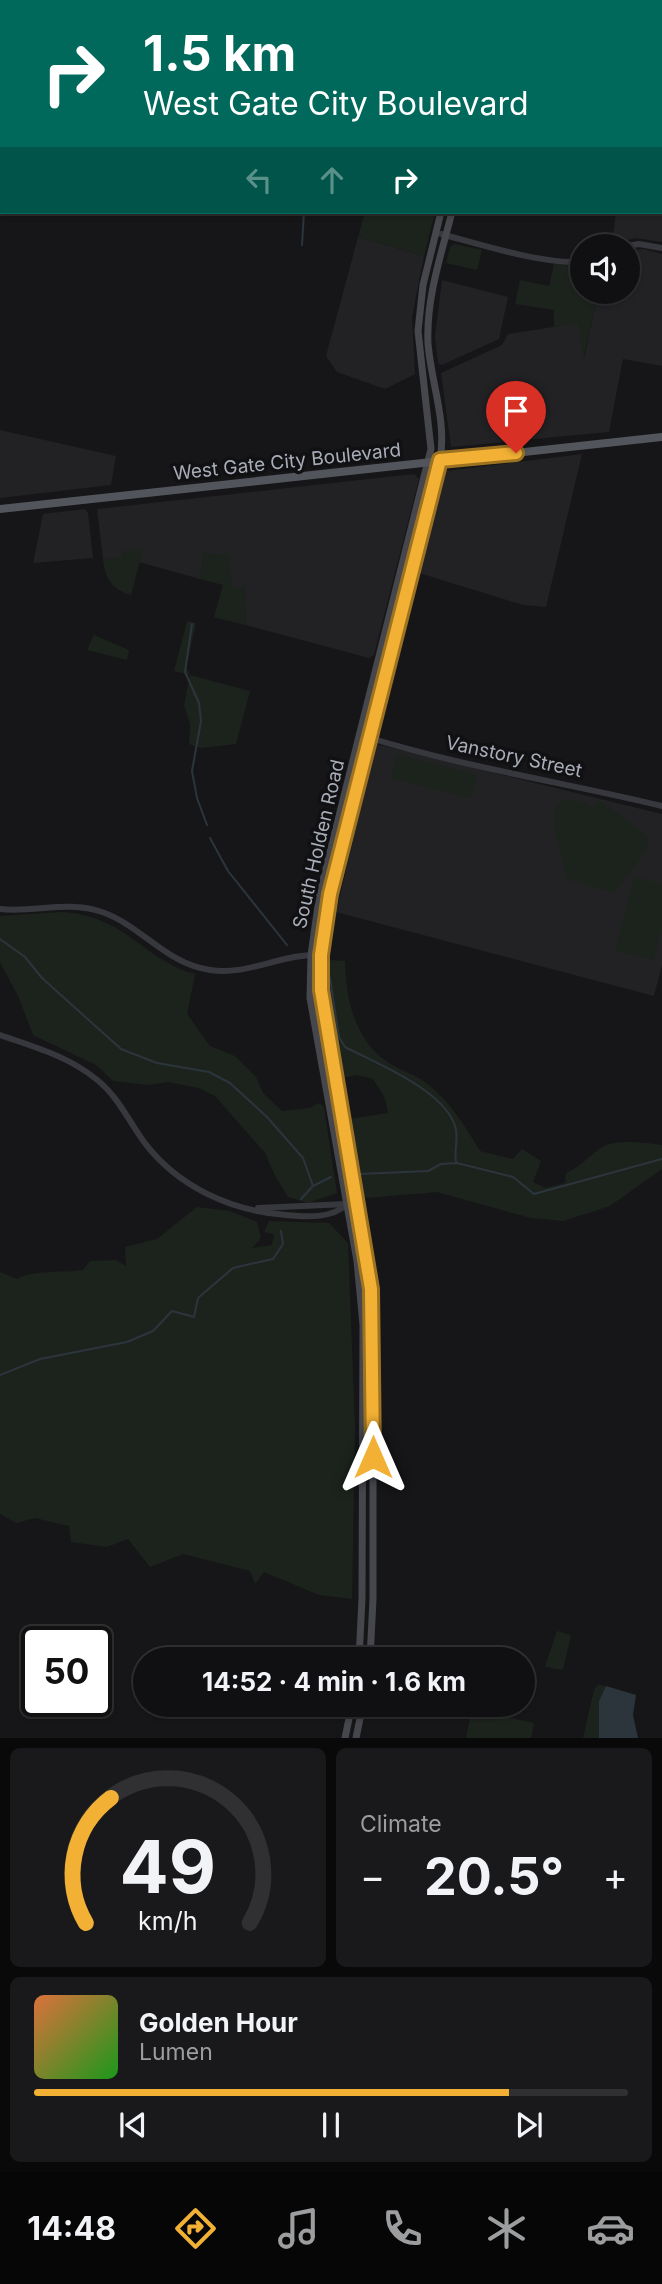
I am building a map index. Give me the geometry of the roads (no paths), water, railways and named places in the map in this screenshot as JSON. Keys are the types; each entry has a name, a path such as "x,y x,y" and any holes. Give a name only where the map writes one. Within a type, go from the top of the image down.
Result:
{"main road":[{"name":"South Holden Road","path":"360,1647 363,1325 347,1205 314,1028 311,955 320,891 428,461 431,431 418,331 421,297 440,214"},
{"name":"South Holden Road","path":"371,1647 373,1313 368,1269 324,1017 321,955 330,894 440,460 442,430 428,336 430,305 452,214"},
{"name":"West Gate City Boulevard","path":"0,509 662,437"},
{"path":"345,1738 349,1717"},
{"path":"356,1738 360,1717"}],"street":[{"path":"435,233 570,262"},
{"path":"640,244 662,248"},
{"path":"396,588 407,591"},
{"name":"Vanstory Street","path":"360,734 516,775 579,786 662,806"},
{"path":"0,909 65,905 96,910 123,922 169,956 207,970 237,971 288,957 321,955"},
{"path":"0,1035 78,1065 116,1098 143,1140 175,1173 216,1200 245,1208 291,1209 338,1203 347,1205"}],"waterway":[{"path":"302,245 304,214"},
{"path":"192,624 185,672 199,703 201,721 192,771 197,798 207,825"},
{"path":"210,838 228,871 287,945"},
{"path":"0,939 25,957 42,978 121,1049 157,1063 209,1072 230,1083 267,1117 303,1158 313,1186"},
{"path":"330,978 339,1037 345,1047 410,1080 440,1103 456,1130 456,1162"},
{"path":"359,1174 428,1171 441,1164 457,1163 513,1177 534,1194 662,1159"},
{"path":"301,1199 313,1186 331,1177"},
{"path":"0,1375 40,1359 127,1342 153,1331 172,1311 194,1317 198,1298 233,1268 273,1259 283,1244 281,1231"}]}
